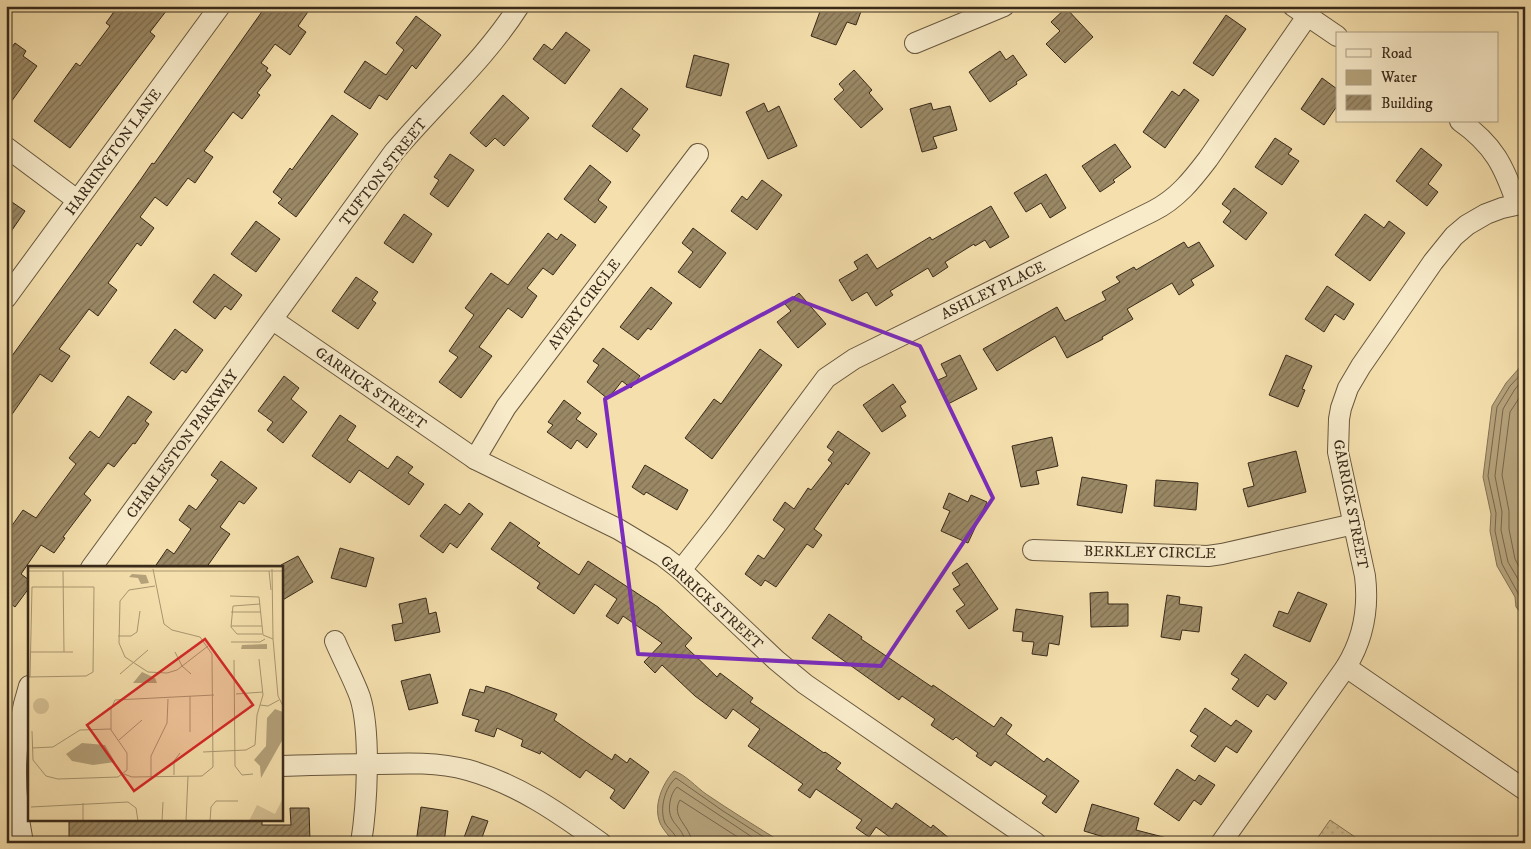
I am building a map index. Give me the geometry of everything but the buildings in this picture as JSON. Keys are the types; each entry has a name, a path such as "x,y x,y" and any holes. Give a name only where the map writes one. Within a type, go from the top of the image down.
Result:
{"street":[{"name":"HARRINGTON LANE","path":"6,298 220,6"},
{"name":"TUFTON STREET","path":"273,320 394,152 477,62 498,37 519,6"},
{"path":"915,43 1004,6"},
{"path":"1300,11 1336,35"},
{"name":"ASHLEY PLACE","path":"681,570 807,402 833,372 1153,211 1179,194 1208,159 1300,11"},
{"path":"1461,122 1480,137 1498,159 1521,204"},
{"path":"6,147 77,200"},
{"name":"AVERY CIRCLE","path":"475,459 506,407 698,154"},
{"name":"GARRICK STREET","path":"1222,843 1346,667 1360,638 1367,611 1365,576 1338,452 1339,419 1348,388 1361,366 1454,236 1477,219 1502,208 1521,204"},
{"name":"GARRICK STREET","path":"273,320 475,459 632,536 681,570 776,660 805,684 1036,843"},
{"name":"CHARLESTON PARKWAY","path":"92,566 273,320"},
{"name":"BERKLEY CIRCLE","path":"1033,550 1208,556 1354,524"},
{"path":"334,641 360,698 365,725 365,803 361,843"},
{"path":"1346,667 1525,790"},
{"path":"23,843 18,819 23,772 18,729 28,690"},
{"path":"282,766 407,763 449,766 484,775 508,784 535,798 601,843"}],"highlighted area":[{"path":"793,298 920,346 993,498 881,666 638,654 605,399"}],"shaded area":[{"path":"1330,820 1364,843 1314,843"}],"water":[{"path":"1525,365 1525,618 1516,607 1515,597 1497,566 1490,531 1491,514 1483,477 1492,406 1506,383 1521,366"},
{"path":"674,771 687,778 715,800 783,843 675,843 661,826 658,816 658,803 662,789"}]}
